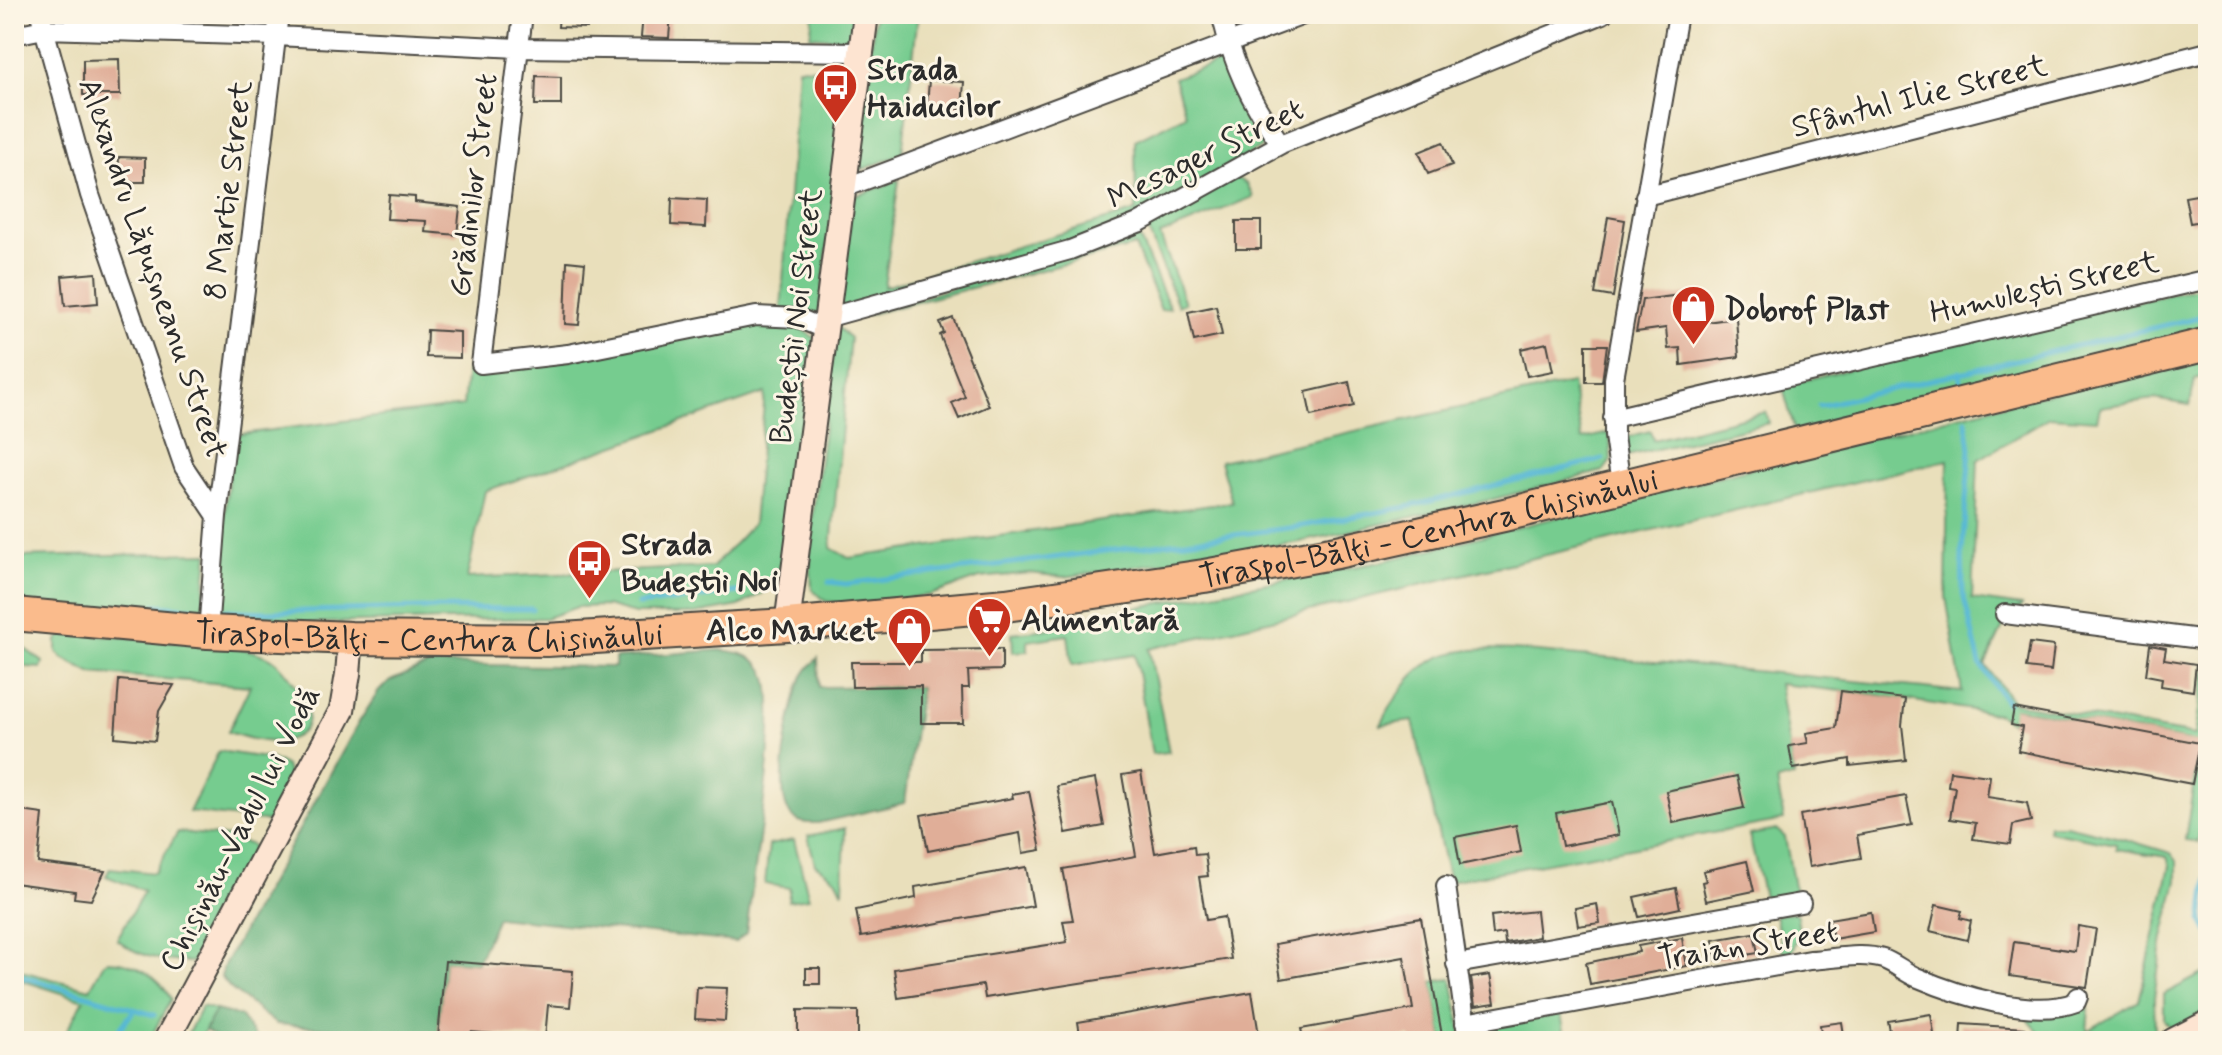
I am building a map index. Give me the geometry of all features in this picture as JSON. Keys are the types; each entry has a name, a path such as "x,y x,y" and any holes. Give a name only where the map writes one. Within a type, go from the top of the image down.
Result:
{"highway":[{"name":"Tiraspol-Bălţi - Centura Chișinăului","path":"14,614 208,632 351,638 547,640 787,625 1006,605 1204,576 1337,552 1504,515 2208,344"}],"street":[{"name":"8 Martie Street","path":"217,516 279,14"},
{"name":"Grădinilor Street","path":"523,14 481,364 568,354 756,316 798,318 825,324"},
{"name":"Budeștii Noi Street","path":"787,625 866,14"},
{"path":"1221,14 1239,77 1263,120 1281,144"},
{"path":"844,188 1306,14"},
{"name":"Mesager Street","path":"825,324 1070,250 1138,223 1281,144 1603,14"},
{"path":"1621,485 1613,418 1614,379 1678,14"},
{"path":"14,35 42,21 518,48 862,52"},
{"name":"Alexandru Lăpușneanu Street","path":"42,21 90,195 184,467 217,516"},
{"name":"Sfântul Ilie Street","path":"1645,196 2208,52"},
{"name":"Humulești Street","path":"1613,418 2208,279"},
{"path":"208,632 217,516"},
{"path":"2005,614 2208,640"},
{"name":"Chișinău-Vadul lui Vodă","path":"166,1041 342,710 351,638"},
{"name":"Traian Street","path":"1446,886 1466,1032 1810,960 1867,957 1885,960 1954,993 2043,1008 2062,1007 2076,1002 2078,997"},
{"name":"Traian Street","path":"1456,964 1801,903"},
{"path":"2173,1041 2208,1023"}],"green space":[{"path":"813,14 858,14 855,40 810,36"},
{"path":"875,14 918,14 902,154 856,172"},
{"path":"1225,60 1272,141 1139,217 1069,246 839,308 853,197 899,180 884,287 1136,211 1135,140 1186,115 1174,78"},
{"path":"798,67 850,70 819,314 781,310"},
{"path":"1233,176 1247,184 1253,197 1160,235 1185,303 1178,306 1146,225"},
{"path":"1132,232 1138,235 1170,308 1161,310 1135,246 862,316"},
{"path":"2208,285 2208,333 1795,431 1782,385"},
{"path":"753,322 798,327 816,339 789,539 776,577 763,593 739,606 695,614 635,614 606,606 577,607 546,618 217,625 217,588 233,435 463,406 467,369 569,359","holes":["765,393 753,524 713,567 467,578 485,491"]},
{"path":"837,327 850,338 831,548 849,558 1232,502 1220,461 1572,383 1582,439 1610,433 1611,461 1603,471 1300,542 1064,577 1030,573 980,578 930,595 856,605 825,601 812,589 809,545"},
{"path":"2208,353 2208,375 2195,379 2190,405 2154,399 2100,407 2097,420 2049,417 1978,460 1972,599 2022,606 2003,627 1985,665 2014,703 2195,735 2208,651 2208,701 2204,725 2208,730 2208,782 2198,842 2185,840 2200,743 2015,708 2012,723 1998,714 1779,684 1794,777 1777,781 1784,820 1449,881 1413,721 1381,725 1412,677 1440,657 1472,650 1508,650 1962,692 1946,597 1948,460 1149,649 1169,752 1152,754 1135,655 1072,665 1068,635 1028,641 1028,651 1013,652 1012,633 1047,629 1096,615 1380,562"},
{"path":"1766,412 1769,423 1627,456 1628,437 1650,431 1653,440"},
{"path":"208,553 202,623 18,607 14,557"},
{"path":"66,632 218,645 266,656 283,669 301,694 307,711 306,727 293,738 275,742 228,732 250,686 90,673 57,652 57,640"},
{"path":"14,641 43,662 41,668 14,666"},
{"path":"720,650 754,660 763,669 769,687 769,754 759,838 746,933 736,942 497,917 477,963 445,961 438,1037 276,1024 230,988 221,977 224,965 359,722 379,691 392,680 431,664 615,667 615,658"},
{"path":"818,658 819,687 921,686 905,803 818,823 797,820 787,808 783,774 792,713 801,679"},
{"path":"219,751 271,759 286,766 290,779 270,822 189,812"},
{"path":"2049,825 2066,825 2124,839 2171,853 2177,861 2177,881 2163,938 2154,998 2155,1032 2150,1041 2047,1041 2023,1014 2089,1008 2087,1031 2139,1001 2170,866 2167,857 2116,849 2116,844 2048,831"},
{"path":"845,828 843,892 837,880 815,864 808,836"},
{"path":"1777,830 1785,837 1795,892 1787,901 1766,905 1749,835"},
{"path":"178,832 228,837 252,845 253,849 192,962 152,957 133,950 117,939 144,891 106,876 110,868 154,873"},
{"path":"794,840 809,898 788,901 790,888 765,884 769,845"},
{"path":"1793,912 1797,915 1799,932 1791,955 1784,957 1775,915"},
{"path":"108,961 145,971 160,983 171,999 149,1041 61,1041 84,1000 14,978 14,969 90,989"},
{"path":"2208,971 2208,1011 2177,1027 2170,1027 2164,1020 2164,994"},
{"path":"1452,978 1463,1041 1443,1041 1432,982"},
{"path":"202,1006 216,1010 199,1041 184,1041"},
{"path":"216,1010 240,1016 258,1041 222,1041 205,1030"},
{"path":"1561,1014 1566,1041 1473,1041 1471,1034 1481,1029"}],"building":[{"path":"559,14 588,14 587,28 558,27"},
{"path":"643,14 671,14 669,38 641,37"},
{"path":"119,59 120,95 83,95 83,60"},
{"path":"536,76 561,77 561,105 535,105"},
{"path":"929,80 964,82 962,109 927,107"},
{"path":"1443,142 1452,165 1428,174 1419,152"},
{"path":"119,157 145,158 145,182 118,182"},
{"path":"2208,193 2208,220 2190,223 2185,197"},
{"path":"389,195 415,197 415,202 460,207 457,235 425,232 426,221 387,219"},
{"path":"672,198 707,200 706,227 671,225"},
{"path":"1608,217 1625,220 1613,297 1595,294"},
{"path":"1236,221 1261,221 1261,249 1236,249"},
{"path":"567,261 585,263 579,325 565,324"},
{"path":"96,273 98,303 65,306 62,276"},
{"path":"1704,292 1706,322 1736,318 1739,357 1681,365 1680,348 1668,349 1666,328 1636,332 1642,300"},
{"path":"1216,306 1222,335 1194,341 1188,312"},
{"path":"953,318 989,406 959,419 952,403 965,397 940,335 944,333 940,323"},
{"path":"427,330 460,332 460,358 426,357"},
{"path":"1547,343 1553,371 1527,376 1521,349"},
{"path":"1586,345 1607,345 1602,382 1586,382"},
{"path":"1349,382 1354,406 1311,416 1306,392"},
{"path":"2030,643 2054,646 2051,671 2026,668"},
{"path":"2150,645 2166,648 2164,659 2196,664 2193,691 2161,686 2162,678 2146,675"},
{"path":"1002,649 1002,670 968,671 969,688 962,688 963,723 921,723 921,686 852,687 851,662 921,662 921,650"},
{"path":"119,680 174,685 159,711 155,741 115,737"},
{"path":"1841,691 1905,699 1902,725 1906,760 1850,766 1850,759 1793,769 1789,746 1808,743 1806,733 1836,728"},
{"path":"2014,708 2200,743 2192,784 2018,751 2022,727 2011,725"},
{"path":"1950,771 1990,776 1987,797 2027,803 2031,821 2013,825 2010,844 1973,839 1976,823 1950,819 1955,787 1948,786"},
{"path":"1141,772 1155,853 1194,846 1195,855 1205,854 1208,876 1199,877 1206,920 1224,917 1231,959 985,998 983,985 898,998 894,969 1067,942 1063,921 1073,920 1063,869 1136,856 1122,775"},
{"path":"1737,776 1744,808 1673,823 1666,791"},
{"path":"1095,779 1104,826 1066,833 1057,786"},
{"path":"1029,791 1041,850 1023,853 1020,833 928,851 921,815 1013,798 1012,794"},
{"path":"1906,796 1912,825 1857,835 1861,858 1809,867 1800,815"},
{"path":"1612,802 1619,835 1562,846 1556,813"},
{"path":"14,810 43,814 38,863 105,871 91,900 74,898 75,891 14,883"},
{"path":"1516,825 1521,852 1460,865 1455,837"},
{"path":"1747,861 1754,891 1706,901 1703,871"},
{"path":"1026,867 1033,906 861,937 856,910 916,898 915,887"},
{"path":"1676,888 1680,908 1639,917 1634,897"},
{"path":"1597,904 1600,923 1578,926 1575,908"},
{"path":"1936,905 1962,911 1960,918 1971,921 1967,940 1930,931"},
{"path":"1536,911 1539,937 1505,943 1504,933 1493,935 1491,916"},
{"path":"1871,912 1874,932 1833,939 1829,919"},
{"path":"1421,918 1443,1041 1411,1041 1411,1036 1382,1041 1304,1041 1301,1029 1413,1009 1404,957 1281,979 1275,944"},
{"path":"2078,926 2096,929 2087,987 2009,976 2014,942 2075,951"},
{"path":"1754,933 1758,953 1716,960 1713,940"},
{"path":"1682,938 1687,966 1590,984 1586,963 1639,952 1638,946"},
{"path":"445,961 573,971 570,1007 548,1005 545,1038 471,1032 471,1040 438,1037"},
{"path":"806,968 820,968 820,984 806,984"},
{"path":"1490,975 1495,1003 1475,1006 1471,978"},
{"path":"697,987 727,988 725,1021 695,1019"},
{"path":"1252,992 1260,1041 1081,1041 1078,1022"},
{"path":"798,1010 858,1011 858,1041 798,1041"},
{"path":"1931,1014 1935,1041 1892,1041 1888,1021"},
{"path":"1842,1022 1845,1041 1822,1041 1820,1025"},
{"path":"1961,1024 2025,1028 2024,1041 1960,1041"}],"waterway":[{"path":"1819,406 2208,315"},
{"path":"1960,372 1961,386"},
{"path":"1966,420 1970,449 1962,552 1963,594 1980,664 2007,703"},
{"path":"829,582 846,584 1296,527 1407,507 1603,459"},
{"path":"638,605 737,592"},
{"path":"156,605 194,608"},
{"path":"222,610 532,609"},
{"path":"2208,871 2202,921 2208,932"},
{"path":"14,974 154,1015"},
{"path":"111,1041 134,1010"}],"place":[{"name":"Strada Haiducilor","path":"836,125"},
{"name":"Dobrof Plast","path":"1693,347"},
{"name":"Strada Budeștii Noi","path":"590,600"},
{"name":"Alimentară","path":"990,658"},
{"name":"Alco Market","path":"909,668"}]}
